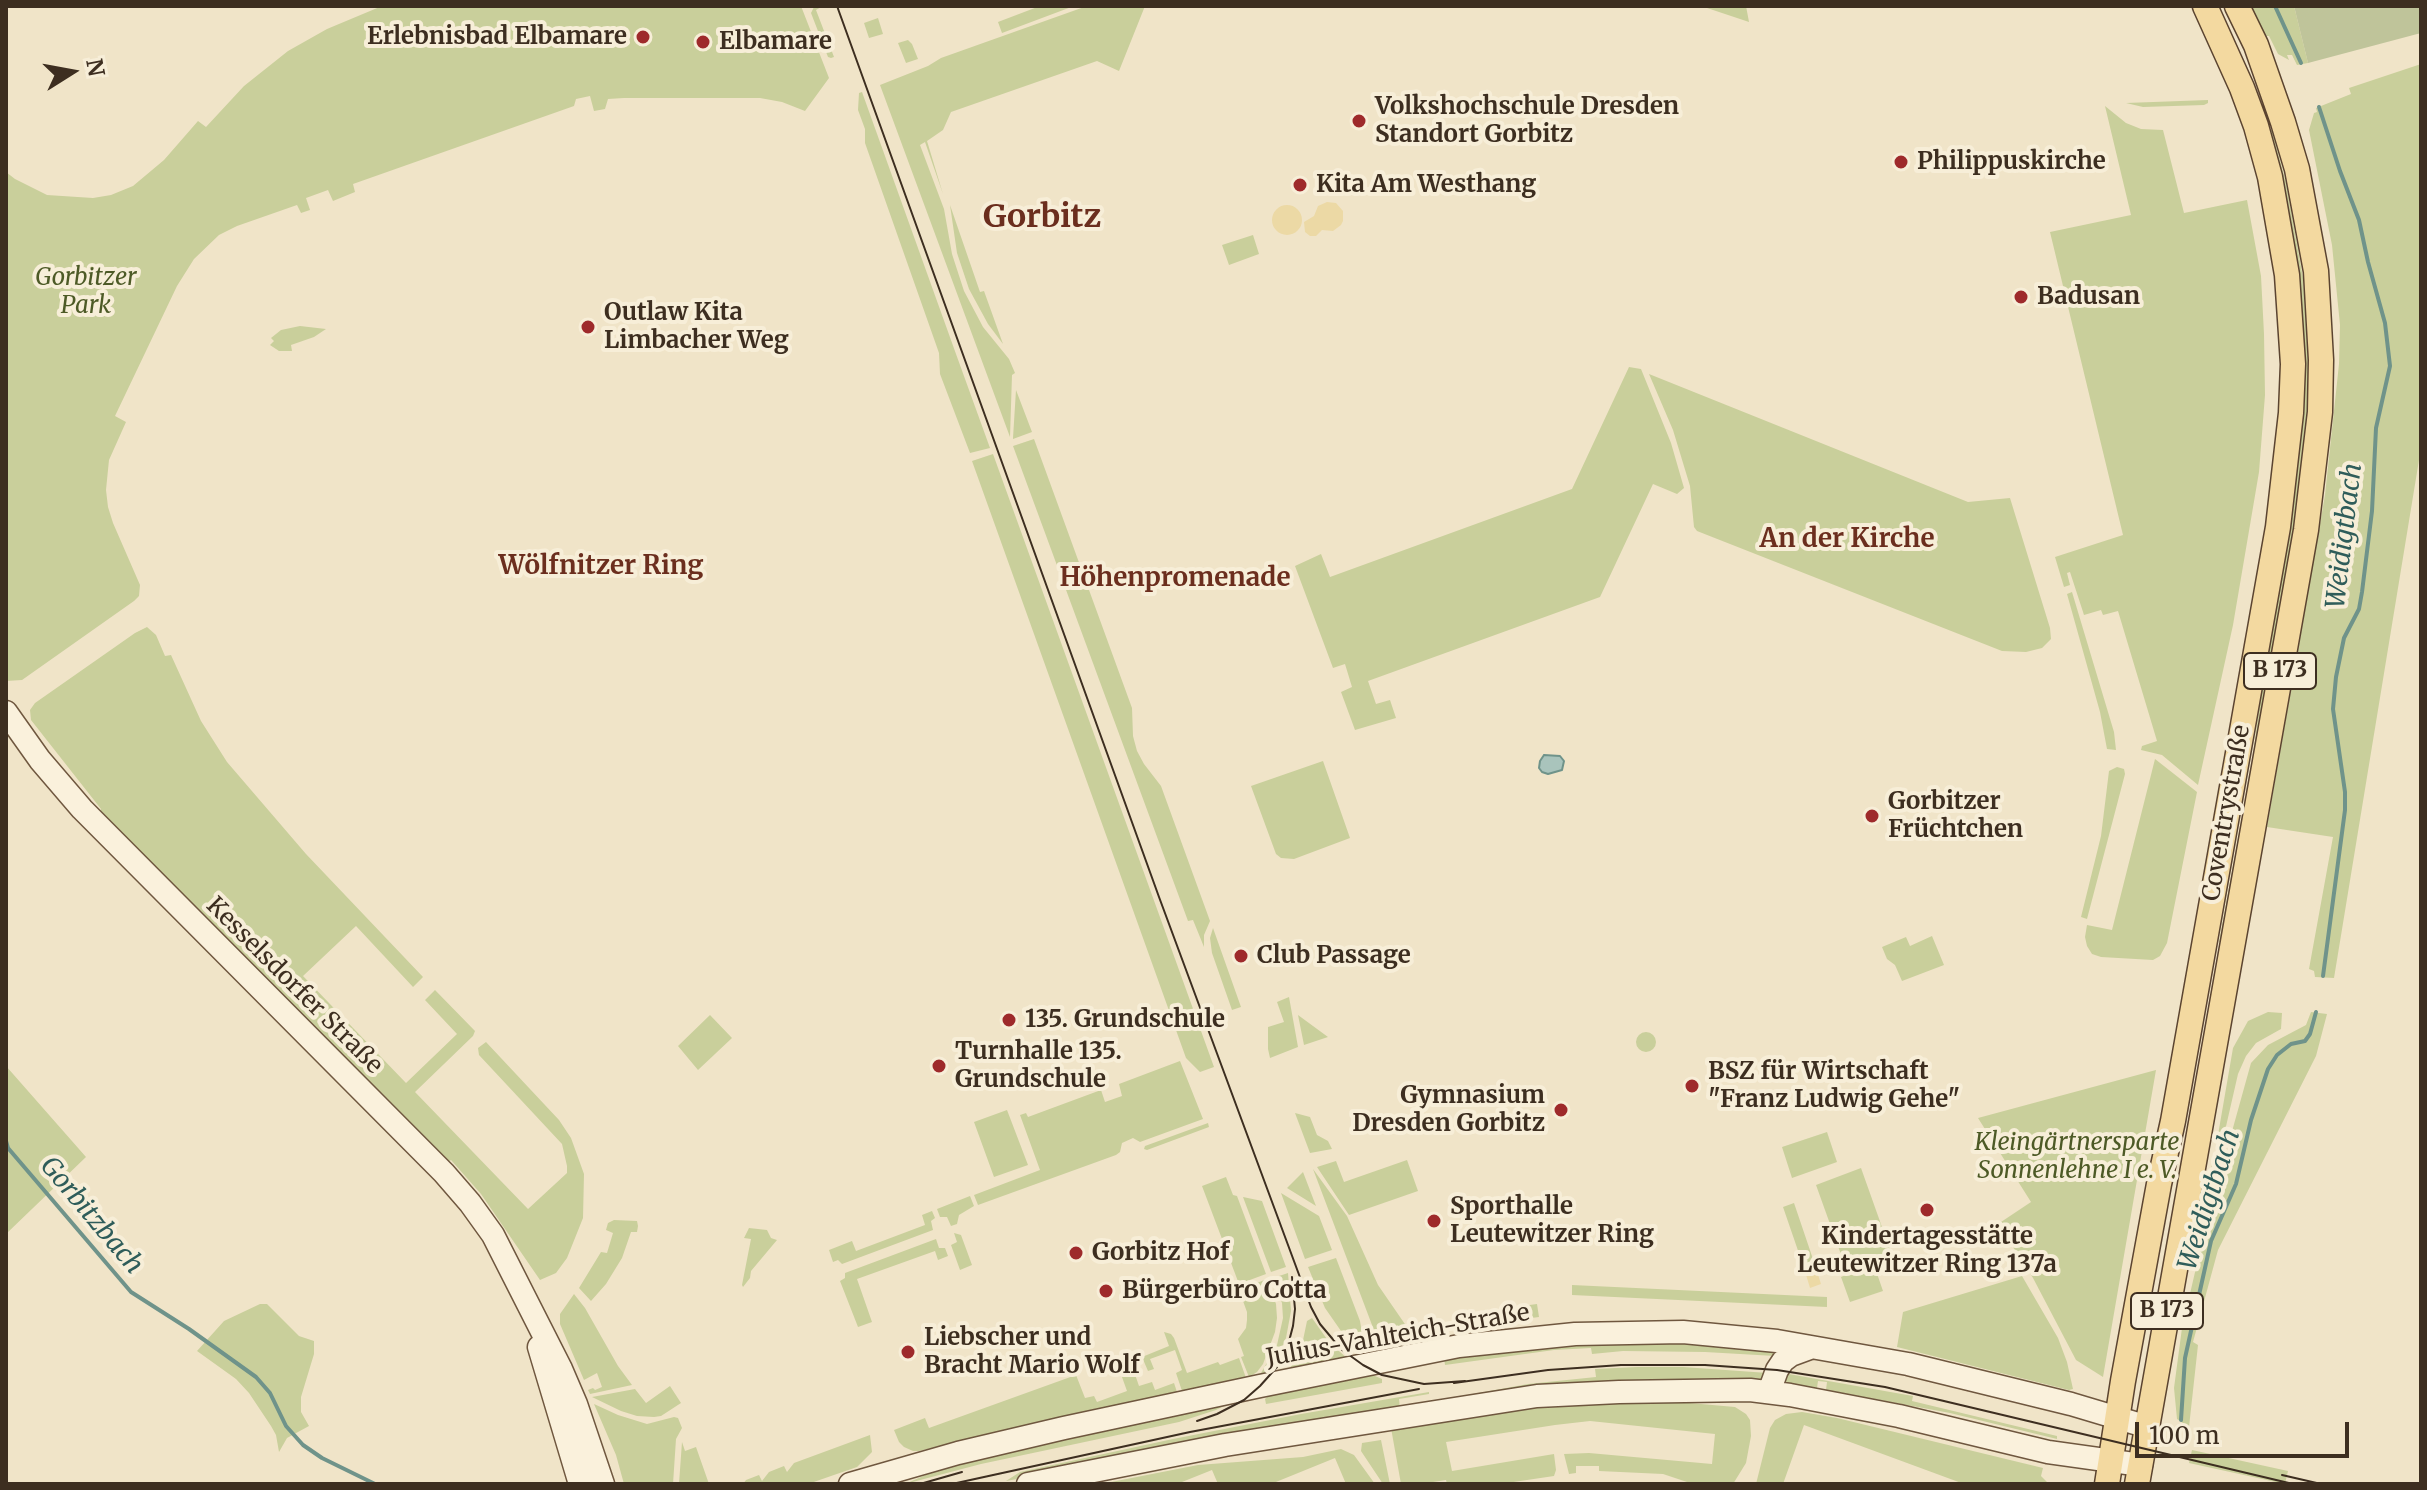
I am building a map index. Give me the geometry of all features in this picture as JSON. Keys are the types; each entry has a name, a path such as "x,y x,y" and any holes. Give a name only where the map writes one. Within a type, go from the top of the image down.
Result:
{"main road":[{"name":"Coventrystraße","path":"2109,1472 2275,540 2291,413 2293,364 2287,275 2270,177 2242,88 2205,6"},
{"name":"Coventrystraße","path":"2139,1474 2306,530 2320,412 2321,360 2316,271 2297,169 2256,45 2237,6"},
{"name":"Kesselsdorfer Straße","path":"6,712 40,760 82,809 444,1173 493,1235 576,1404 603,1484"},
{"name":"Kesselsdorfer Straße","path":"528,1306 580,1484"},
{"name":"Julius-Vahlteich-Straße","path":"850,1484 958,1453 1064,1428 1475,1344 1575,1334 1683,1332 1756,1338 1908,1364 2148,1427"},
{"path":"1769,1392 1783,1361 1810,1348"},
{"path":"1028,1484 1225,1445 1537,1396 1619,1392 1769,1392 1899,1416 2048,1452 2109,1472 2139,1474"}],"green space":[{"name":"Gorbitzer Park","path":"382,6 801,6 829,78 805,111 760,98 624,98 608,99 605,109 594,111 590,96 576,99 574,106 353,184 355,192 333,201 328,190 306,198 310,210 301,213 297,205 219,235 194,259 177,286 115,416 126,422 109,460 108,507 140,585 139,596 22,680 6,681 6,172 47,195 93,198 133,186 164,160 198,121 206,127 244,86 288,51 327,29"},
{"path":"823,6 816,10 834,57 831,58 811,13 814,7"},
{"path":"1040,6 1074,6 1002,33 998,22"},
{"path":"1087,6 1145,6 1119,71 1097,61 951,112 943,130 927,141 943,194 925,142 920,145 944,209 952,254 964,291 983,327 1009,359 1015,373 1012,375 1010,437 880,85 941,58"},
{"path":"1701,6 1746,6 1749,22"},
{"path":"2248,6 2294,6 2308,63 2297,65 2292,55 2287,55 2289,60 2278,54 2269,36 2262,36"},
{"path":"2294,6 2421,6 2421,33 2308,63"},
{"path":"878,18 883,34 869,38 864,23"},
{"path":"908,40 918,59 906,63 898,43"},
{"path":"2421,64 2421,460 2334,978 2315,977 2314,971 2309,969 2333,837 2267,827 2325,495 2339,364 2340,325 2332,245 2309,130 2316,108 2351,94 2349,88"},
{"path":"862,92 990,448 970,453 940,374 939,353 865,143 865,129 858,110 859,93"},
{"path":"2208,100 2204,105 2143,107 2126,103"},
{"path":"2105,106 2126,123 2141,129 2163,130 2184,213 2247,200 2261,276 2265,395 2259,472 2233,625 2198,785 2162,755 2141,750 2142,746 2157,741 2118,611 2103,615 2101,610 2084,615 2070,572 2067,573 2070,585 2064,587 2055,557 2123,535 2050,232 2131,215"},
{"path":"2272,130 2286,183 2303,278 2311,404 2310,441 2226,943 2219,942 2252,763 2268,641 2297,467 2265,132"},
{"path":"950,205 980,292 984,291 1003,344 969,289 957,253"},
{"path":"1253,235 1259,254 1229,265 1222,245"},
{"path":"300,326 326,329 291,345 292,351 279,351 270,345 274,341 271,338 281,330"},
{"path":"1629,367 1641,369 1671,443 1684,488 1677,494 1653,484 1600,597 1368,681 1376,704 1390,700 1396,718 1355,730 1341,692 1352,687 1345,664 1333,668 1295,566 1321,554 1330,577 1572,489"},
{"path":"1649,374 1968,502 2010,498 2051,639 2042,648 2026,652 2002,651 1697,531 1690,486 1673,430"},
{"path":"1016,390 1032,432 1013,439 1013,438"},
{"path":"1034,439 1132,708 1137,751 1161,786 1210,921 1204,935 1204,947 1193,920 1188,921 1013,446"},
{"path":"993,454 1214,1067 1200,1072 1186,1058 972,461"},
{"path":"2072,592 2114,732 2116,750 2107,749 2100,712 2067,594"},
{"path":"147,627 156,635 165,656 171,655 201,721 227,762 306,854 423,977 413,987 356,926 303,976 406,1083 457,1034 425,1000 435,990 475,1031 415,1092 528,1209 567,1173 562,1144 479,1055 478,1048 486,1042 559,1120 571,1138 584,1174 583,1218 567,1258 556,1273 540,1280 481,1194 451,1160 447,1163 100,813 101,809 31,720 30,710 35,703"},
{"path":"2155,759 2197,792 2167,943 2160,956 2153,960 2101,957 2092,954 2087,946 2087,925 2112,930"},
{"path":"1323,761 1350,838 1294,859 1281,858 1276,854 1251,786"},
{"path":"2117,767 2124,769 2125,774 2087,919 2081,917 2101,836 2109,771"},
{"path":"1213,928 1241,1007 1232,1010 1212,953 1210,938"},
{"path":"1932,936 1944,965 1902,981 1882,947 1906,937 1910,946"},
{"path":"1289,997 1298,1047 1270,1058 1268,1027 1284,1022 1277,1002"},
{"path":"2268,1012 2282,1013 2281,1029 2256,1043 2238,1074 2216,1170 2206,1200 2212,1164 2217,1158 2233,1048 2248,1021"},
{"path":"2311,1012 2327,1014 2316,1056 2218,1250 2193,1342 2198,1345 2189,1427 2177,1419 2174,1388 2182,1328 2206,1225 2251,1063 2268,1045 2306,1025"},
{"path":"710,1015 732,1038 698,1070 678,1046"},
{"path":"1298,1015 1328,1037 1304,1045"},
{"path":"1646,1032 1653,1035 1656,1042 1653,1049 1646,1052 1639,1049 1636,1042 1639,1035"},
{"path":"1180,1061 1203,1119 1140,1142 1133,1138 1122,1143 1116,1155 978,1205 974,1195 1040,1170 1020,1115 1026,1113 1028,1117 1101,1090 1105,1102 1122,1096 1119,1084"},
{"path":"6,1066 86,1157 6,1234"},
{"name":"Kleingärtnersparte Sonnenlehne I e. V.","path":"2156,1070 2103,1377 2076,1360 2033,1278 1998,1224 2031,1202 1978,1118"},
{"path":"1007,1110 1028,1165 994,1177 974,1122"},
{"path":"1295,1113 1310,1117 1317,1135 1328,1141 1332,1149 1310,1153"},
{"path":"1208,1123 1209,1127 1144,1149 1145,1146"},
{"path":"1827,1132 1837,1162 1792,1178 1782,1147"},
{"path":"1407,1160 1418,1191 1349,1215 1317,1167 1336,1161 1344,1182"},
{"path":"1861,1168 1893,1258 1874,1265 1883,1291 1850,1302 1841,1277 1848,1274 1816,1185"},
{"path":"1313,1169 1347,1216 1378,1285 1409,1330 1374,1338 1372,1325"},
{"path":"1303,1172 1316,1206 1287,1188"},
{"path":"1226,1177 1233,1195 1237,1196 1266,1274 1239,1284 1202,1186"},
{"path":"1281,1193 1319,1216 1332,1250 1305,1259"},
{"path":"970,1196 974,1206 959,1215 957,1224 951,1226 947,1217 940,1217 937,1209"},
{"path":"1243,1197 1262,1201 1286,1267 1271,1272"},
{"path":"1794,1203 1815,1265 1804,1268 1783,1207"},
{"path":"932,1211 935,1218 931,1221 933,1230 842,1264 838,1260 833,1262 829,1250 852,1241 856,1251 925,1225 922,1215"},
{"path":"614,1220 637,1221 637,1232 631,1232 622,1258 591,1301 579,1288 601,1252 607,1253 613,1233 606,1230 608,1223"},
{"path":"749,1228 767,1230 771,1238 777,1240 751,1271 743,1287 751,1239 744,1238"},
{"path":"954,1233 961,1235 972,1265 960,1270 951,1245 957,1242"},
{"path":"936,1239 939,1248 945,1248 948,1256 938,1260 935,1251 857,1279 872,1322 858,1327 840,1281 845,1278 845,1273"},
{"path":"1336,1258 1360,1321 1362,1333 1355,1341 1341,1331 1325,1308 1308,1267"},
{"path":"1288,1273 1291,1311 1286,1338 1275,1364 1265,1378 1257,1380 1277,1345 1283,1318 1282,1303 1273,1278"},
{"path":"2022,1276 2058,1338 2073,1389 1897,1347 1903,1312"},
{"path":"1267,1279 1276,1304 1275,1332 1263,1364 1249,1377 1238,1339 1246,1328 1247,1320 1239,1290"},
{"path":"1572,1285 1827,1297 1827,1307 1572,1295"},
{"path":"574,1294 632,1385 590,1394 588,1390 602,1387 597,1373 584,1380 560,1324 560,1314"},
{"path":"260,1304 267,1304 299,1336 314,1341 314,1354 301,1397 301,1412 309,1426 287,1438 279,1452 276,1435 249,1393 236,1379 197,1351 224,1321"},
{"path":"1537,1304 1539,1317 1471,1326 1470,1313"},
{"path":"1312,1318 1329,1342 1350,1361 1287,1374 1302,1345 1307,1321"},
{"path":"1164,1332 1174,1338 1187,1373 1239,1358 1246,1378 1182,1391 1176,1373 1182,1370 1175,1350 1150,1359 1154,1369 1148,1371 1142,1357 1169,1346"},
{"path":"1413,1334 1423,1342 1375,1356 1362,1346 1392,1341 1394,1345"},
{"path":"1678,1341 1779,1348 1775,1356 1623,1351 1592,1354 1591,1348 1445,1365 1444,1357 1554,1344"},
{"path":"1129,1357 1139,1386 1152,1382 1155,1390 1174,1383 1177,1392 919,1451 904,1447 894,1430 925,1418 929,1428 1076,1375 1085,1398 1094,1396 1097,1402 1127,1391 1118,1366 1110,1369 1108,1365"},
{"path":"1637,1367 1768,1373 1765,1381 1429,1402 1528,1384 1596,1377 1595,1369"},
{"path":"1368,1373 1382,1379 1382,1383 1266,1404 1265,1399 1271,1393"},
{"path":"1783,1373 1913,1396 1912,1401 2057,1436 2057,1439 1950,1413 1826,1390 1827,1382 1818,1381 1817,1388 1780,1383"},
{"path":"670,1386 681,1403 654,1417 621,1411 592,1397 635,1389 646,1403"},
{"path":"1429,1392 1399,1399 1400,1409 1006,1481 1020,1472 1173,1439"},
{"path":"1236,1400 1179,1422 981,1464 905,1484 953,1463"},
{"path":"1667,1401 1735,1407 1746,1414 1750,1420 1751,1436 1746,1463 1733,1484 1693,1484 1663,1474 1599,1471 1599,1466 1576,1466 1576,1473 1569,1474 1564,1454 1589,1453 1712,1464 1715,1434 1590,1421 1446,1442 1452,1471 1554,1454 1554,1476 1500,1484 1447,1484 1446,1480 1433,1484 1401,1484 1391,1428 1533,1406"},
{"path":"594,1404 647,1424 678,1418 682,1428 676,1439 673,1484 624,1484 616,1455"},
{"path":"1802,1412 2043,1468 2041,1476 2049,1484 1964,1484 1804,1425 1783,1484 1756,1484 1770,1428 1775,1420 1786,1414"},
{"path":"870,1435 872,1452 857,1467 808,1484 743,1484 759,1475 762,1481 769,1472 784,1466 787,1472 794,1463"},
{"path":"1381,1440 1390,1484 1383,1484 1361,1451 1362,1443"},
{"path":"682,1442 685,1451 696,1447 709,1484 679,1484"},
{"path":"1341,1449 1354,1455 1375,1484 1346,1484 1335,1458 1271,1484 1218,1484 1212,1470 1177,1484 1101,1484 1198,1465 1303,1457"},
{"path":"2192,1450 2288,1471 2285,1484 2189,1463"}],"sand":[{"path":"1327,202 1336,203 1343,211 1341,225 1333,231 1322,230 1316,236 1310,236 1305,232 1304,222 1314,216 1318,206"},
{"path":"1287,205 1293,206 1301,214 1301,226 1293,234 1287,235 1281,234 1273,226 1272,220 1273,214 1281,206"},
{"path":"1815,1265 1821,1284 1810,1288 1804,1268"}],"water":[{"path":"1544,755 1560,756 1564,761 1562,770 1548,774 1542,772 1539,768"}],"waterway":[{"name":"Weidigtbach","path":"2275,6 2301,63"},
{"name":"Weidigtbach","path":"2319,107 2359,220 2385,323 2390,366 2376,428 2372,511 2362,592 2359,609 2344,638 2336,677 2333,709 2345,810 2323,976"},
{"name":"Weidigtbach","path":"2181,1420 2185,1358 2211,1241 2236,1184 2251,1120 2268,1069 2277,1055 2291,1044 2305,1041 2316,1012"},
{"name":"Gorbitzbach","path":"6,1141 8,1148 131,1292 256,1377 270,1393 286,1426 303,1445 375,1484"}],"tram line":[{"path":"837,6 1159,897 1311,1307 1320,1324 1341,1349 1382,1375 1424,1384 1465,1381"},
{"path":"1197,1421 1244,1400 1277,1367 1293,1326 1292,1277"},
{"path":"1454,1383 1548,1370 1621,1365 1705,1365 1777,1370 1885,1387 2293,1484"},
{"path":"952,1484 1190,1432 1419,1389"},
{"path":"920,1484 962,1472"},
{"path":"2282,1475 2321,1484"}],"place":[{"name":"Erlebnisbad Elbamare","path":"643,37"},
{"name":"Elbamare","path":"703,42"},
{"name":"Volkshochschule Dresden Standort Gorbitz","path":"1359,121"},
{"name":"Philippuskirche","path":"1901,162"},
{"name":"Kita Am Westhang","path":"1300,185"},
{"name":"Badusan","path":"2021,297"},
{"name":"Outlaw Kita Limbacher Weg","path":"588,327"},
{"name":"Gorbitzer Früchtchen","path":"1872,816"},
{"name":"Club Passage","path":"1241,956"},
{"name":"135. Grundschule","path":"1009,1020"},
{"name":"Turnhalle 135. Grundschule","path":"939,1066"},
{"name":"BSZ für Wirtschaft \"Franz Ludwig Gehe\"","path":"1692,1086"},
{"name":"Gymnasium Dresden Gorbitz","path":"1561,1110"},
{"name":"Kindertagesstätte Leutewitzer Ring 137a","path":"1927,1210"},
{"name":"Sporthalle Leutewitzer Ring","path":"1434,1221"},
{"name":"Gorbitz Hof","path":"1076,1253"},
{"name":"Bürgerbüro Cotta","path":"1106,1291"},
{"name":"Liebscher und Bracht Mario Wolf","path":"908,1352"}],"district":[{"name":"Gorbitz","path":"1042,218"},
{"name":"An der Kirche","path":"1847,540"},
{"name":"Wölfnitzer Ring","path":"601,567"},
{"name":"Höhenpromenade","path":"1175,579"}]}
